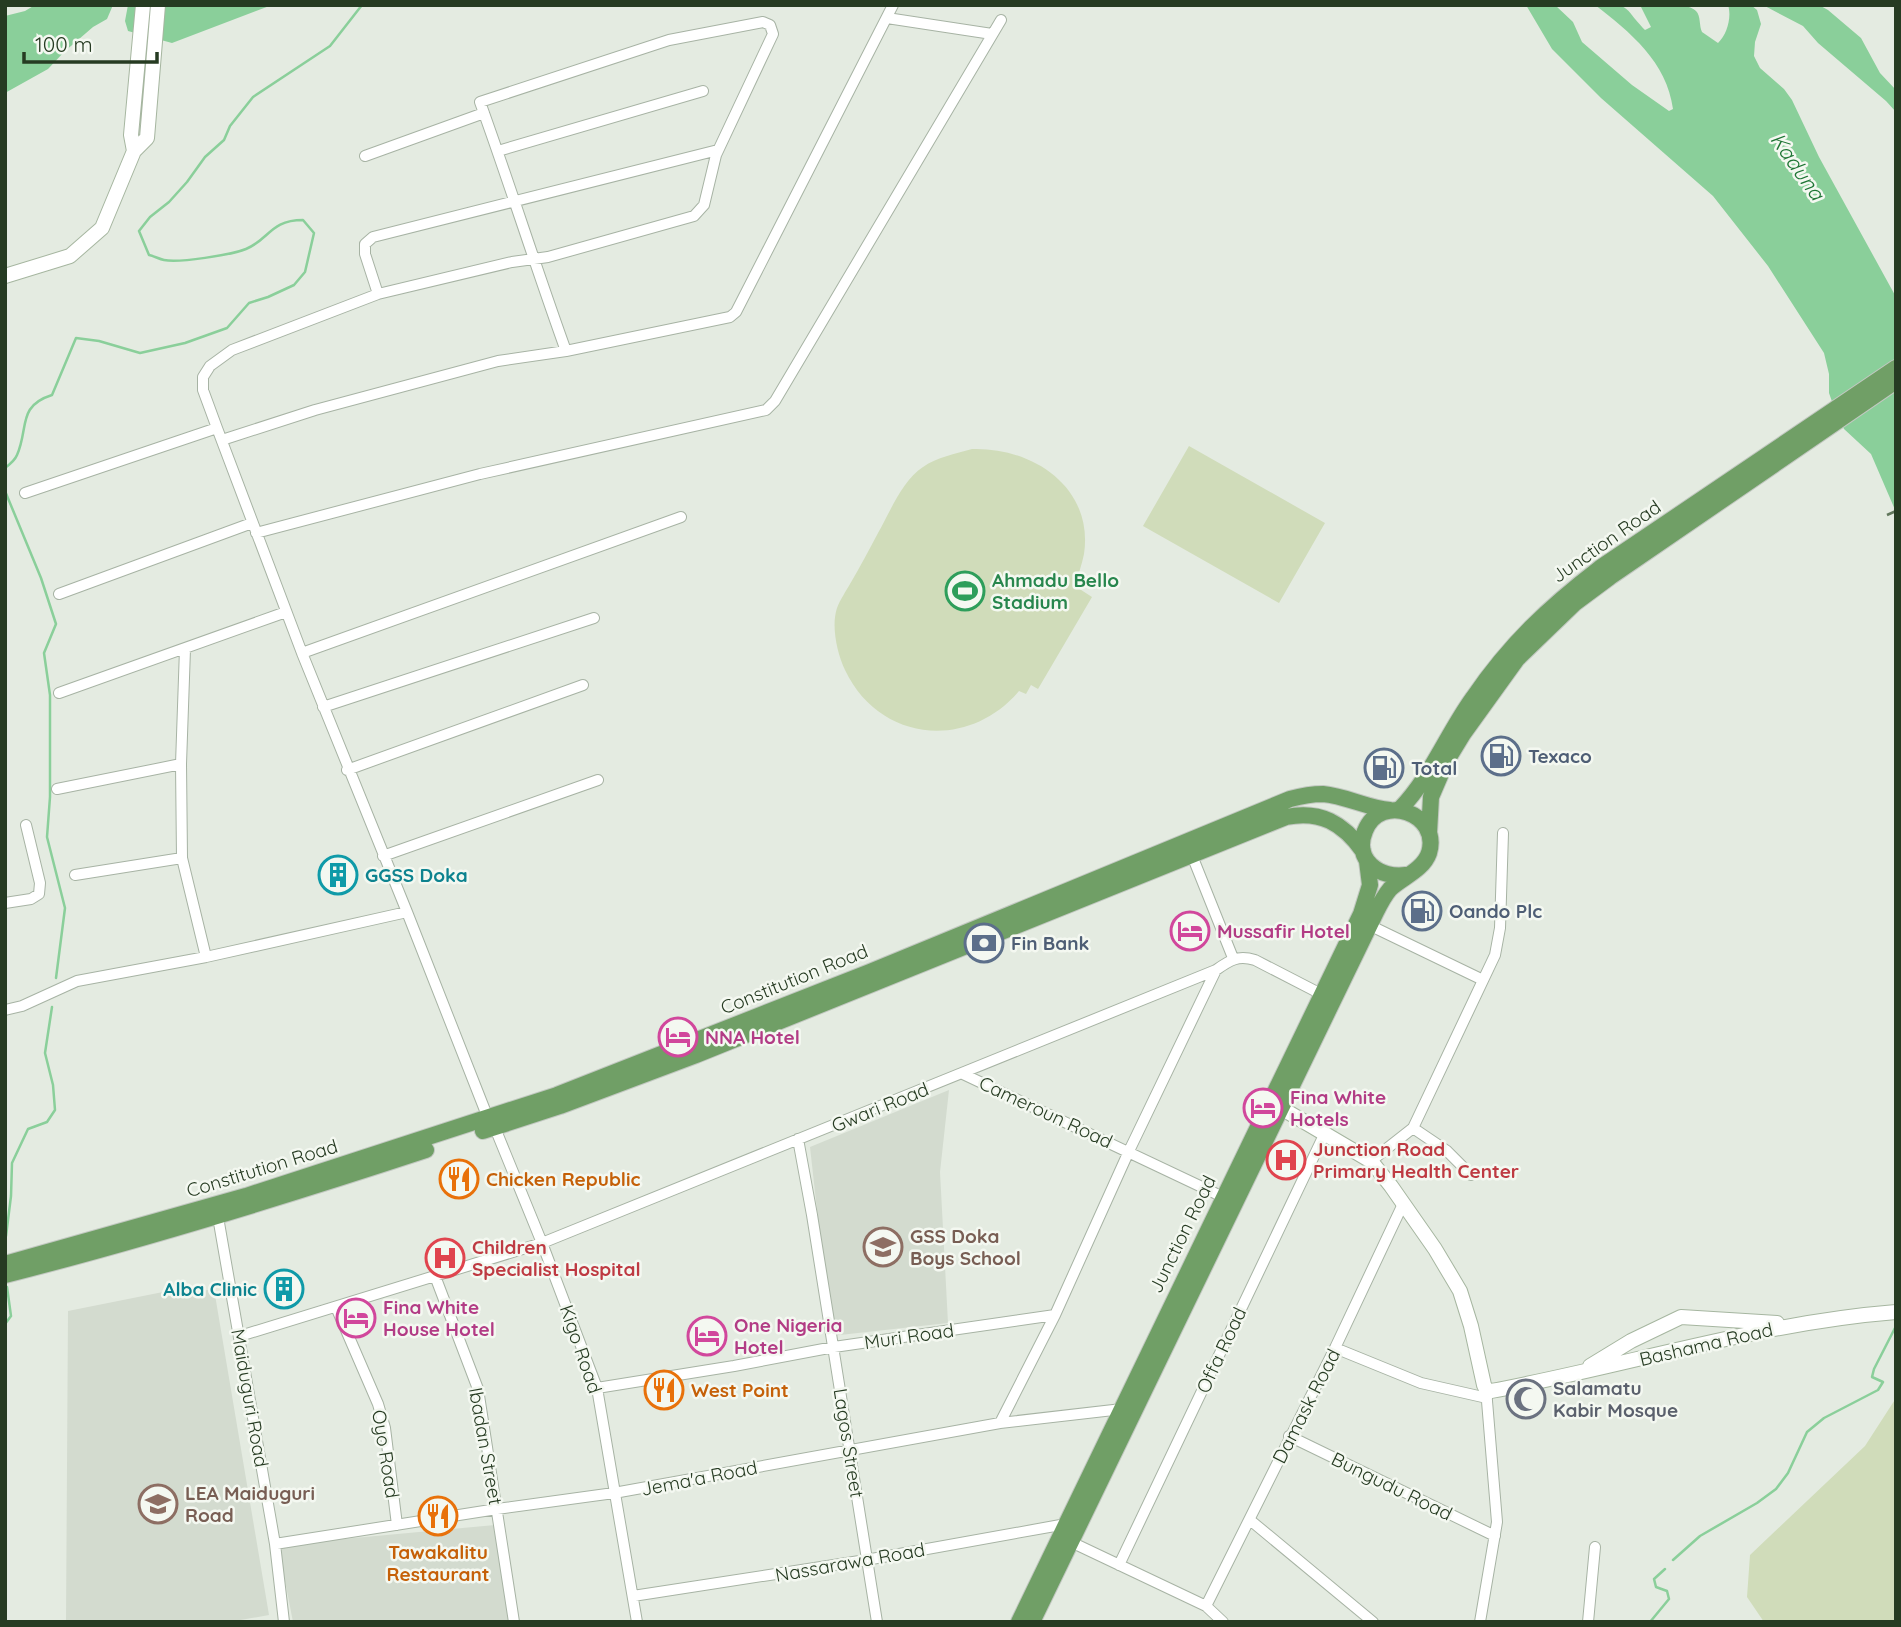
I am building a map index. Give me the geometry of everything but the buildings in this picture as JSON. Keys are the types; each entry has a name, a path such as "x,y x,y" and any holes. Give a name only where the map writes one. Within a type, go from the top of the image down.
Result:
{"main road":[{"name":"Junction Road","path":"1429,832 1431,797 1447,762 1462,734 1517,659 1575,603 1896,368"},
{"name":"Junction Road","path":"1395,810 1424,780 1474,696 1531,625 1560,598 1600,568 1896,381"},
{"name":"Constitution Road","path":"986,931 1290,799 1306,795 1328,795 1370,808 1395,810"},
{"path":"1395,810 1418,817 1429,832 1428,854 1416,871 1406,875 1384,875 1375,870 1365,856 1362,840 1371,820 1380,813 1395,810"},
{"name":"Constitution Road","path":"16,1265 218,1217 491,1123 557,1095 1272,821 1299,814 1312,814 1335,824 1356,841 1365,856"},
{"name":"Junction Road","path":"1019,1622 1366,901 1370,885 1365,856"},
{"name":"Junction Road","path":"1032,1622 1369,925 1388,891 1406,875"},
{"name":"Constitution Road","path":"5,1275 16,1265 491,1123"}],"street":[{"path":"134,151 131,135 143,5"},
{"path":"5,276 70,256 102,228 134,151 147,138 158,5"},
{"path":"222,440 413,382 498,360 566,351 724,320 736,312 893,5"},
{"path":"887,18 992,34"},
{"path":"59,594 254,528 766,410 775,401 1001,20"},
{"name":"Kigo Road","path":"484,113 480,102 669,40 763,22 770,25 774,34 718,150 704,205 694,216 533,261 512,262 378,295 232,349 209,366 203,377 203,390 347,770 542,1243 597,1388 637,1622"},
{"path":"498,152 703,91"},
{"path":"365,156 484,113 566,351"},
{"path":"378,295 365,254 365,244 373,237 718,150"},
{"path":"25,494 217,428"},
{"path":"302,653 681,517"},
{"path":"59,693 286,612"},
{"path":"323,707 594,618"},
{"path":"185,649 181,764 182,858 206,957"},
{"path":"347,770 583,685"},
{"path":"57,789 181,764"},
{"path":"383,856 598,780"},
{"path":"5,903 31,899 38,894 40,883 26,825"},
{"path":"1371,1161 1413,1128 1495,955 1500,928 1503,833"},
{"path":"1191,853 1233,958 1255,960 1321,994"},
{"path":"75,874 182,858"},
{"path":"5,1010 22,1006 78,981 206,957 407,912"},
{"path":"1369,925 1483,980"},
{"name":"Gwari Road","path":"240,1336 542,1243 1216,970 1233,958"},
{"name":"Gwari Road","path":"1000,1423 1055,1315 1129,1151 1216,970"},
{"name":"Cameroun Road","path":"963,1074 1223,1197"},
{"path":"1281,1108 1371,1161 1435,1249 1460,1291 1486,1394 1497,1522 1480,1622"},
{"path":"1413,1128 1447,1151 1471,1175"},
{"name":"Offa Road","path":"1119,1566 1324,1135"},
{"name":"Lagos Street","path":"798,1139 877,1622"},
{"name":"Damask Road","path":"1206,1606 1403,1205"},
{"name":"Maiduguri Road","path":"218,1217 275,1544 285,1622"},
{"name":"Ibadan Street","path":"435,1276 478,1390 514,1622"},
{"name":"Oyo Road","path":"336,1307 378,1404 385,1428 397,1525"},
{"name":"Bashama Road","path":"1486,1394 1794,1324 1895,1312"},
{"name":"Muri Road","path":"597,1388 834,1347 1055,1315"},
{"name":"Bashama Road","path":"1577,1374 1631,1341 1681,1317 1794,1324"},
{"path":"1335,1348 1422,1383 1486,1394"},
{"name":"Jema'a Road","path":"275,1544 614,1493 1000,1423 1122,1409"},
{"name":"Bungudu Road","path":"1289,1436 1495,1536"},
{"path":"1250,1520 1373,1622"},
{"name":"Nassarawa Road","path":"633,1596 866,1560 1066,1524"},
{"path":"1071,1542 1206,1606 1223,1622"},
{"path":"1588,1622 1595,1547"}],"shaded area":[{"path":"1189,446 1325,523 1279,603 1143,526"},
{"name":"Ahmadu Bello Stadium","path":"972,449 1016,455 1054,476 1069,491 1079,509 1085,530 1084,554 1075,586 1092,597 1038,689 1031,685 1026,694 1019,691 998,710 975,723 950,730 926,730 902,724 879,712 860,694 840,656 835,615 841,599 909,480 934,461"},
{"name":"GSS Doka Boys School","path":"949,1090 940,1172 948,1323 831,1336 810,1147"},
{"name":"LEA Maiduguri Road","path":"214,1289 269,1615 229,1622 66,1622 68,1311 168,1291 169,1296"},
{"path":"1896,1398 1896,1622 1764,1622 1747,1597 1750,1555 1865,1446"},
{"path":"495,1525 509,1622 293,1622 278,1545"}],"water":[{"name":"Kaduna","path":"1670,4 1692,8 1698,13 1702,32 1718,43 1728,26 1728,5 1751,5 1757,10 1761,24 1754,56 1760,68 1784,89 1792,100 1819,157 1896,297 1896,512 1871,454 1844,429 1835,410 1829,393 1829,374 1824,353 1768,266 1713,196 1601,98 1552,49 1526,5 1555,5 1573,22 1582,42 1632,85 1669,111 1673,109 1669,92 1655,63 1633,37 1595,5 1625,8 1645,30 1651,27 1640,5"},
{"path":"35,5 113,5 107,19 93,27 48,69 5,93 5,16 25,11"},
{"path":"128,5 272,5 172,43 128,31 125,21"},
{"path":"1763,5 1819,5 1828,10 1861,38 1880,73 1896,90 1896,112 1818,43 1803,26"}],"waterway":[{"path":"5,468 17,455 26,419 33,405 52,395 76,338 99,341 140,353 185,343 227,328 249,303 294,285 305,272 314,233 303,220 284,223 246,249 181,260 164,260 149,255 139,231 187,182 205,157 224,140 230,126 253,97 330,46 362,5"},
{"path":"5,491 41,578 56,624 44,653 50,695 50,797 47,837 65,908 56,978"},
{"path":"6,1236 12,1163 28,1129 47,1122 55,1110 53,1085 45,1053 52,1007"},
{"path":"5,1324 11,1316 7,1287"},
{"path":"1673,1560 1700,1536 1776,1489 1788,1473 1807,1432 1824,1418 1878,1390 1883,1382 1872,1377 1874,1369 1896,1326"},
{"path":"1650,1622 1669,1599 1667,1591 1656,1587 1654,1579 1665,1569"}],"railway":[{"path":"1887,515 1896,511"}],"place":[{"name":"Ahmadu Bello Stadium","path":"965,591"},
{"name":"Texaco","path":"1501,756"},
{"name":"Total","path":"1384,768"},
{"name":"GGSS Doka","path":"338,875"},
{"name":"Oando Plc","path":"1422,911"},
{"name":"Mussafir Hotel","path":"1190,931"},
{"name":"Fin Bank","path":"984,943"},
{"name":"NNA Hotel","path":"678,1037"},
{"name":"Fina White Hotels","path":"1263,1108"},
{"name":"Junction Road Primary Health Center","path":"1286,1160"},
{"name":"Chicken Republic","path":"459,1179"},
{"name":"GSS Doka Boys School","path":"883,1247"},
{"name":"Children Specialist Hospital","path":"445,1258"},
{"name":"Alba Clinic","path":"284,1289"},
{"name":"Fina White House Hotel","path":"356,1318"},
{"name":"One Nigeria Hotel","path":"707,1336"},
{"name":"West Point","path":"664,1390"},
{"name":"Salamatu Kabir Mosque","path":"1526,1399"},
{"name":"LEA Maiduguri Road","path":"158,1504"},
{"name":"Tawakalitu Restaurant","path":"438,1516"}]}
